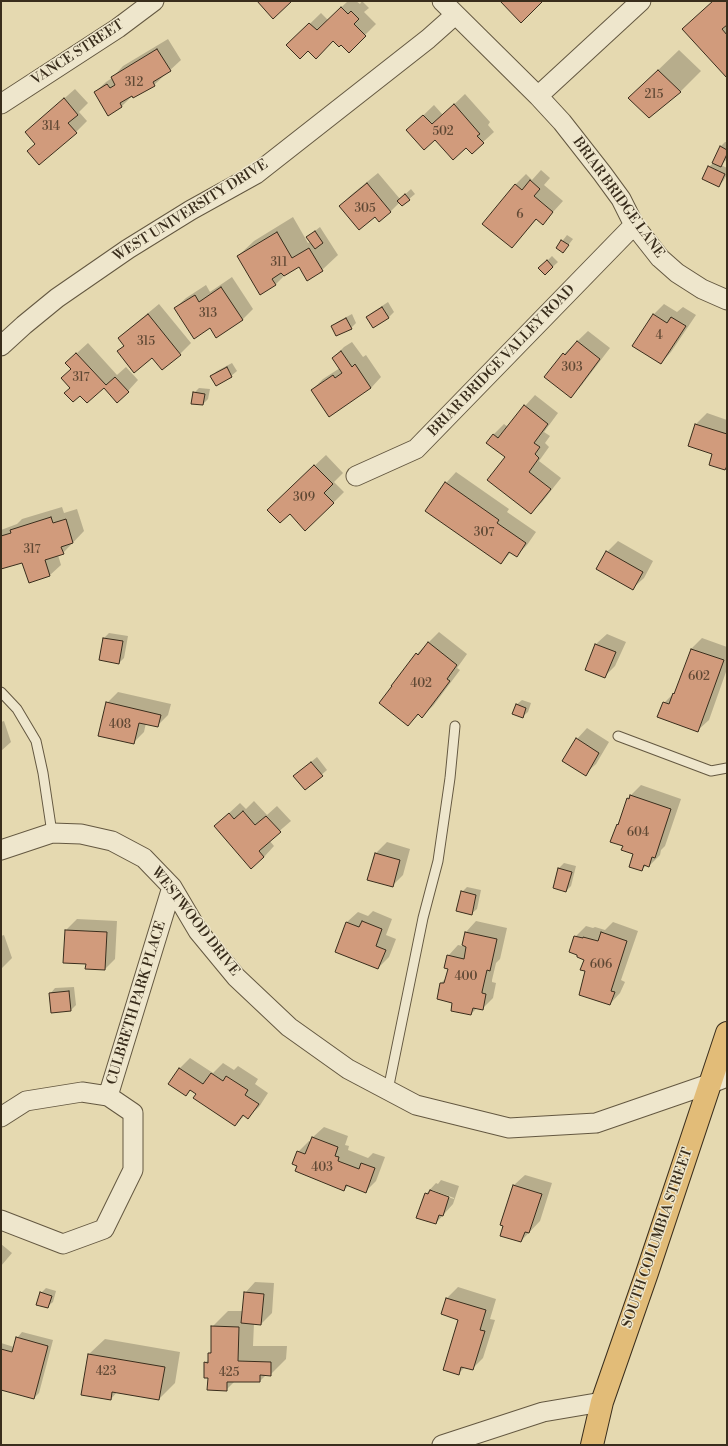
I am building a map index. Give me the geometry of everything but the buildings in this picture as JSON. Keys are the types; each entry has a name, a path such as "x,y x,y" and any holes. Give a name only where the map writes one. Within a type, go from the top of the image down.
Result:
{"main road":[{"name":"SOUTH COLUMBIA STREET","path":"592,1445 602,1402 647,1273 718,1081 727,1033"}],"street":[{"name":"VANCE STREET","path":"1,104 118,28 154,1"},
{"name":"BRIAR BRIDGE LANE","path":"442,1 538,96 562,122 621,199 634,225 660,258 677,273 702,290 727,300"},
{"path":"538,96 641,1"},
{"name":"WEST UNIVERSITY DRIVE","path":"1,346 57,298 128,249 191,210 256,174 422,44 455,15"},
{"name":"BRIAR BRIDGE VALLEY ROAD","path":"356,476 416,449 634,225"},
{"name":"WESTWOOD DRIVE","path":"1,850 52,833 81,834 112,841 144,858 172,887 198,931 236,977 289,1027 348,1069 416,1104 509,1128 596,1123 718,1081"},
{"name":"CULBRETH PARK PLACE","path":"108,1096 172,887"},
{"name":"CULBRETH PARK PLACE","path":"1,1117 26,1100 82,1092 108,1096 133,1113 134,1170 104,1229 63,1244 1,1220"},
{"path":"442,1445 543,1412 602,1402"}],"lane":[{"path":"1,692 17,709 36,741 43,773 52,833"},
{"path":"388,1090 423,918 438,861 450,778 455,726"},
{"path":"618,736 712,771 727,768"}]}
